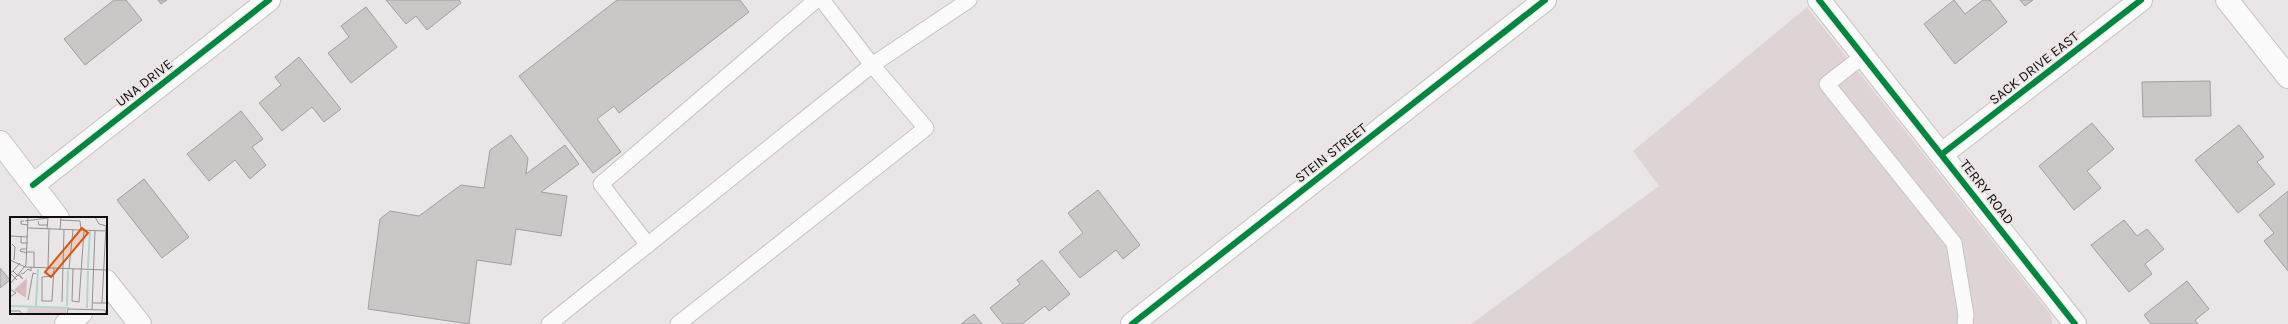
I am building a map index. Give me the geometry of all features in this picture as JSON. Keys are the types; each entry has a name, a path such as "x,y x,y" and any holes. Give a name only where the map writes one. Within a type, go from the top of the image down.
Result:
{"street":[{"name":"UNA DRIVE","path":"33,185 269,0"},
{"name":"STEIN STREET","path":"1132,324 1545,0"},
{"name":"TERRY ROAD","path":"1819,0 2075,324"},
{"name":"SACK DRIVE EAST","path":"1942,154 2141,0"},
{"path":"2227,0 2288,77"},
{"path":"0,142 57,217"},
{"path":"108,289 140,324"},
{"path":"66,324 80,314"}],"lane":[{"path":"648,245 601,184 816,0"},
{"path":"678,324 926,128 872,64 822,0"},
{"path":"550,324 872,64 969,0"},
{"path":"1863,56 1827,84 1954,243 1966,315 1965,324"}],"shaded area":[{"path":"1807,7 2051,315 2052,324 1471,324 1659,186 1633,151"}],"building":[{"path":"114,0 126,0 142,20 85,65 64,39"},
{"path":"158,0 167,0 161,4"},
{"path":"386,0 459,0 461,3 427,30 416,16 406,24"},
{"path":"617,0 740,0 749,12 619,113 614,106 597,119 621,152 593,173 519,76"},
{"path":"1954,0 1965,14 1983,0 1990,0 2007,22 1955,64 1924,24"},
{"path":"2020,0 2033,0 2025,6"},
{"path":"366,7 397,47 351,83 328,53 349,37 341,26"},
{"path":"299,57 341,109 324,122 312,107 282,131 259,103 281,85 275,77"},
{"path":"2210,81 2211,116 2143,117 2142,82"},
{"path":"241,111 263,139 252,147 266,165 250,179 235,160 209,181 187,154"},
{"path":"2092,123 2114,149 2087,171 2101,188 2074,210 2039,166"},
{"path":"2239,125 2264,157 2257,162 2275,184 2238,213 2195,160"},
{"path":"511,135 528,158 526,174 565,145 579,164 541,192 567,196 561,236 516,229 511,265 477,260 469,324 368,309 380,219 390,211 419,216 461,185 484,188 490,150"},
{"path":"144,179 189,237 162,258 117,200"},
{"path":"1098,190 1140,245 1123,259 1116,250 1080,278 1059,252 1083,233 1068,213"},
{"path":"2288,191 2288,271 2264,241 2274,233 2259,215"},
{"path":"2124,220 2137,236 2147,229 2164,249 2145,264 2152,274 2129,292 2091,245"},
{"path":"1042,260 1070,294 1049,311 1045,306 1022,324 1003,324 990,308 1020,284 1017,280"},
{"path":"0,268 10,280 0,288"},
{"path":"2187,281 2209,309 2195,320 2198,324 2151,324 2144,315"},
{"path":"974,314 982,324 961,324"}],"cycle path":[{"path":"33,185 269,0"},
{"path":"1132,324 1545,0"},
{"path":"1819,0 2075,324"},
{"path":"1942,154 2141,0"}]}
